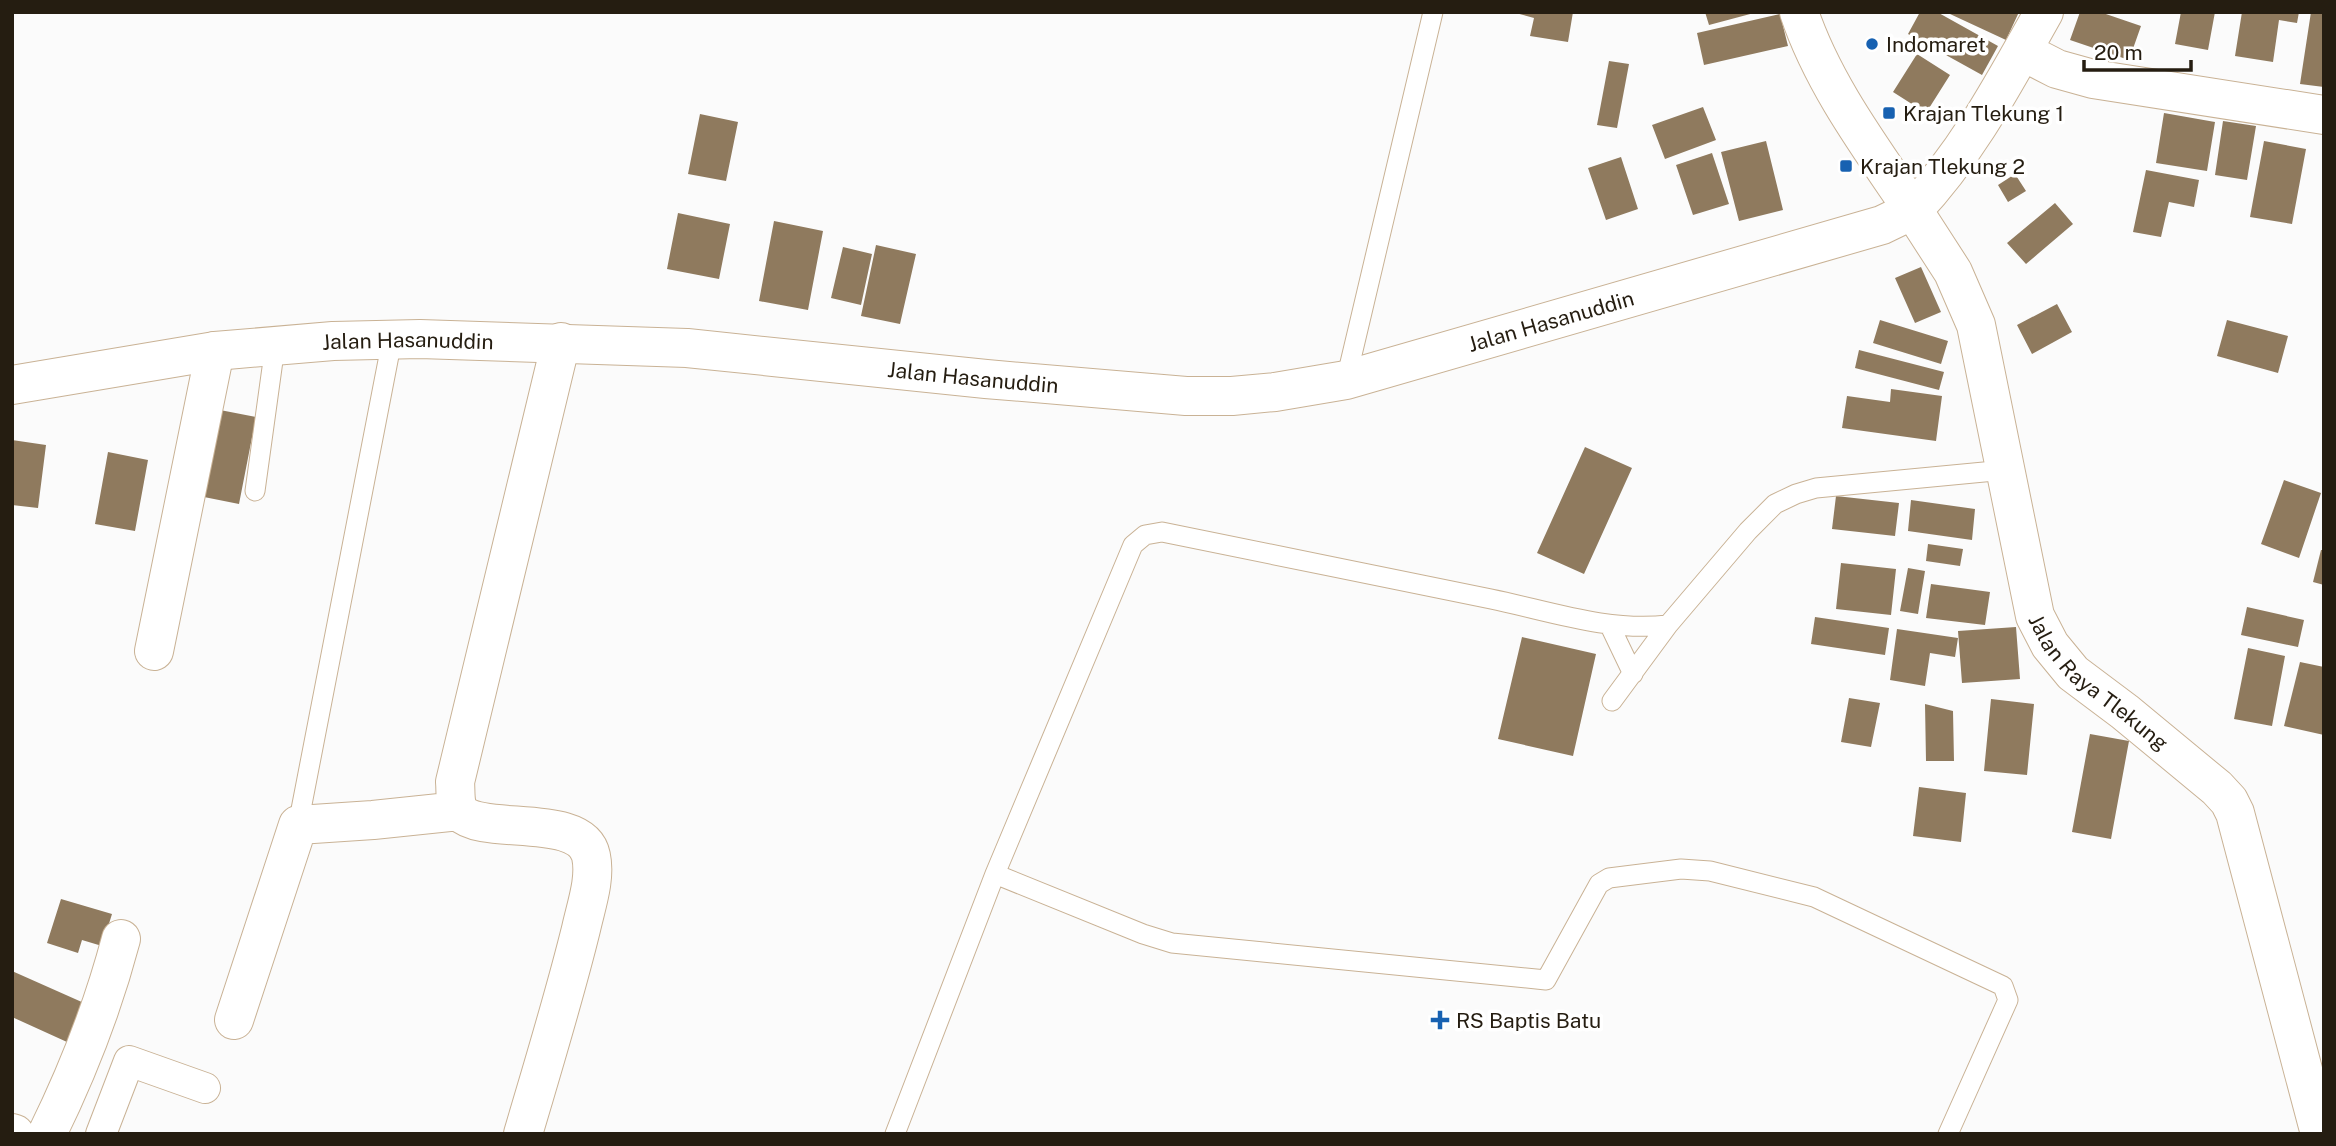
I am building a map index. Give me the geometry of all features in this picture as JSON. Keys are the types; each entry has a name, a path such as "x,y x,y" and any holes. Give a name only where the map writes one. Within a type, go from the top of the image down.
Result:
{"main road":[{"name":"Jalan Raya Tlekung","path":"1799,12 1823,66 1839,94 1953,272 1976,325 2035,616 2050,645 2073,673 2217,788 2229,801 2235,813 2320,1134"},
{"path":"1913,210 1938,183 1969,141 2044,12"},
{"path":"2022,51 2057,69 2093,79 2324,115"},
{"name":"Jalan Hasanuddin","path":"12,384 215,351 392,340 561,342 687,348 986,379 1186,396 1232,396 1346,380 1882,225 1913,210"},
{"path":"523,1134 570,974 591,883 591,853 578,837 540,827 468,818 459,811 455,782 561,342"},
{"path":"154,651 215,351"},
{"path":"234,1020 298,825 459,811"},
{"path":"47,1134 64,1100 106,995 121,939"}],"street":[{"path":"101,1134 129,1061 205,1088"}],"lane":[{"path":"1346,380 1433,12"},
{"path":"298,825 392,340"},
{"path":"255,491 275,346"},
{"path":"1612,701 1668,625 1748,531 1775,504 1816,488 2006,470"},
{"path":"895,1134 995,874 1133,545 1145,535 1163,532 1541,609 1610,626 1641,628 1668,625"},
{"path":"1610,626 1633,674"},
{"path":"995,874 1143,934 1172,943 1546,980 1599,884 1609,878 1681,869 1703,870 1814,897 2004,986 2008,1000 1948,1134"}],"building":[{"path":"1512,12 1573,12 1568,42 1530,36 1534,18"},
{"path":"1705,12 1754,12 1754,13 1709,25"},
{"path":"1920,12 1937,12 1998,46 1982,75 1908,34"},
{"path":"2019,12 2006,40 1950,14"},
{"path":"2080,12 2100,12 2141,26 2129,60 2070,40"},
{"path":"2181,12 2215,12 2208,50 2175,44"},
{"path":"2242,12 2299,12 2297,23 2279,20 2273,62 2235,56"},
{"path":"2311,12 2324,12 2324,87 2300,84"},
{"path":"1780,14 1788,46 1704,65 1697,33"},
{"path":"1917,54 1950,75 1926,113 1893,92"},
{"path":"1609,61 1629,64 1617,128 1597,125"},
{"path":"1703,107 1716,140 1665,159 1652,125"},
{"path":"2164,113 2215,122 2207,171 2156,163"},
{"path":"700,114 738,122 726,181 688,174"},
{"path":"2223,121 2256,126 2247,180 2215,175"},
{"path":"1766,141 1783,210 1739,221 1721,152"},
{"path":"2264,141 2306,149 2292,224 2250,217"},
{"path":"1712,153 1729,204 1693,215 1676,165"},
{"path":"1621,157 1638,209 1606,220 1588,168"},
{"path":"2146,170 2199,180 2194,207 2169,202 2161,237 2133,232"},
{"path":"2015,174 2026,191 2008,202 1998,185"},
{"path":"2055,203 2073,224 2026,264 2007,243"},
{"path":"678,213 730,224 719,279 667,269"},
{"path":"774,221 823,231 808,310 759,301"},
{"path":"876,245 916,254 900,324 861,316"},
{"path":"843,247 872,254 861,305 831,298"},
{"path":"1921,267 1941,312 1915,323 1895,278"},
{"path":"2057,304 2072,332 2032,354 2017,325"},
{"path":"1880,320 1948,341 1941,364 1873,343"},
{"path":"2227,320 2288,336 2278,373 2217,356"},
{"path":"1859,350 1944,372 1939,390 1855,368"},
{"path":"1891,389 1942,396 1936,441 1842,428 1847,396 1890,402"},
{"path":"220,410 256,417 239,504 204,497"},
{"path":"12,440 46,445 38,508 12,505"},
{"path":"1585,447 1632,468 1584,574 1537,553"},
{"path":"108,452 148,460 135,531 95,524"},
{"path":"2284,480 2321,493 2299,558 2261,544"},
{"path":"1836,496 1899,503 1895,536 1832,529"},
{"path":"1911,500 1975,509 1972,540 1908,531"},
{"path":"1928,544 1963,549 1960,566 1926,561"},
{"path":"2321,550 2324,550 2324,585 2313,582"},
{"path":"1841,563 1896,569 1891,615 1836,609"},
{"path":"1908,568 1925,571 1918,614 1900,611"},
{"path":"1931,584 1990,592 1985,625 1926,618"},
{"path":"2247,607 2304,620 2298,647 2241,635"},
{"path":"1815,617 1889,628 1885,655 1811,644"},
{"path":"2016,627 2020,679 1962,683 1958,631"},
{"path":"1897,629 1958,638 1955,657 1930,653 1925,686 1890,680"},
{"path":"1522,637 1596,654 1573,756 1498,739"},
{"path":"2248,648 2285,656 2272,726 2234,719"},
{"path":"2300,662 2324,667 2324,735 2284,726"},
{"path":"1849,698 1880,703 1871,747 1841,742"},
{"path":"1991,699 2034,704 2027,775 1984,771"},
{"path":"1925,704 1953,711 1954,761 1926,761"},
{"path":"2090,734 2129,741 2111,839 2072,832"},
{"path":"1919,787 1966,793 1961,842 1913,836"},
{"path":"61,899 112,914 102,946 82,940 78,953 47,943"},
{"path":"12,971 84,1003 67,1042 12,1017"}],"place":[{"name":"Indomaret","path":"1872,44"},
{"name":"Krajan Tlekung 1","path":"1889,113"},
{"name":"Krajan Tlekung 2","path":"1846,166"},
{"name":"RS Baptis Batu","path":"1440,1020"}]}
